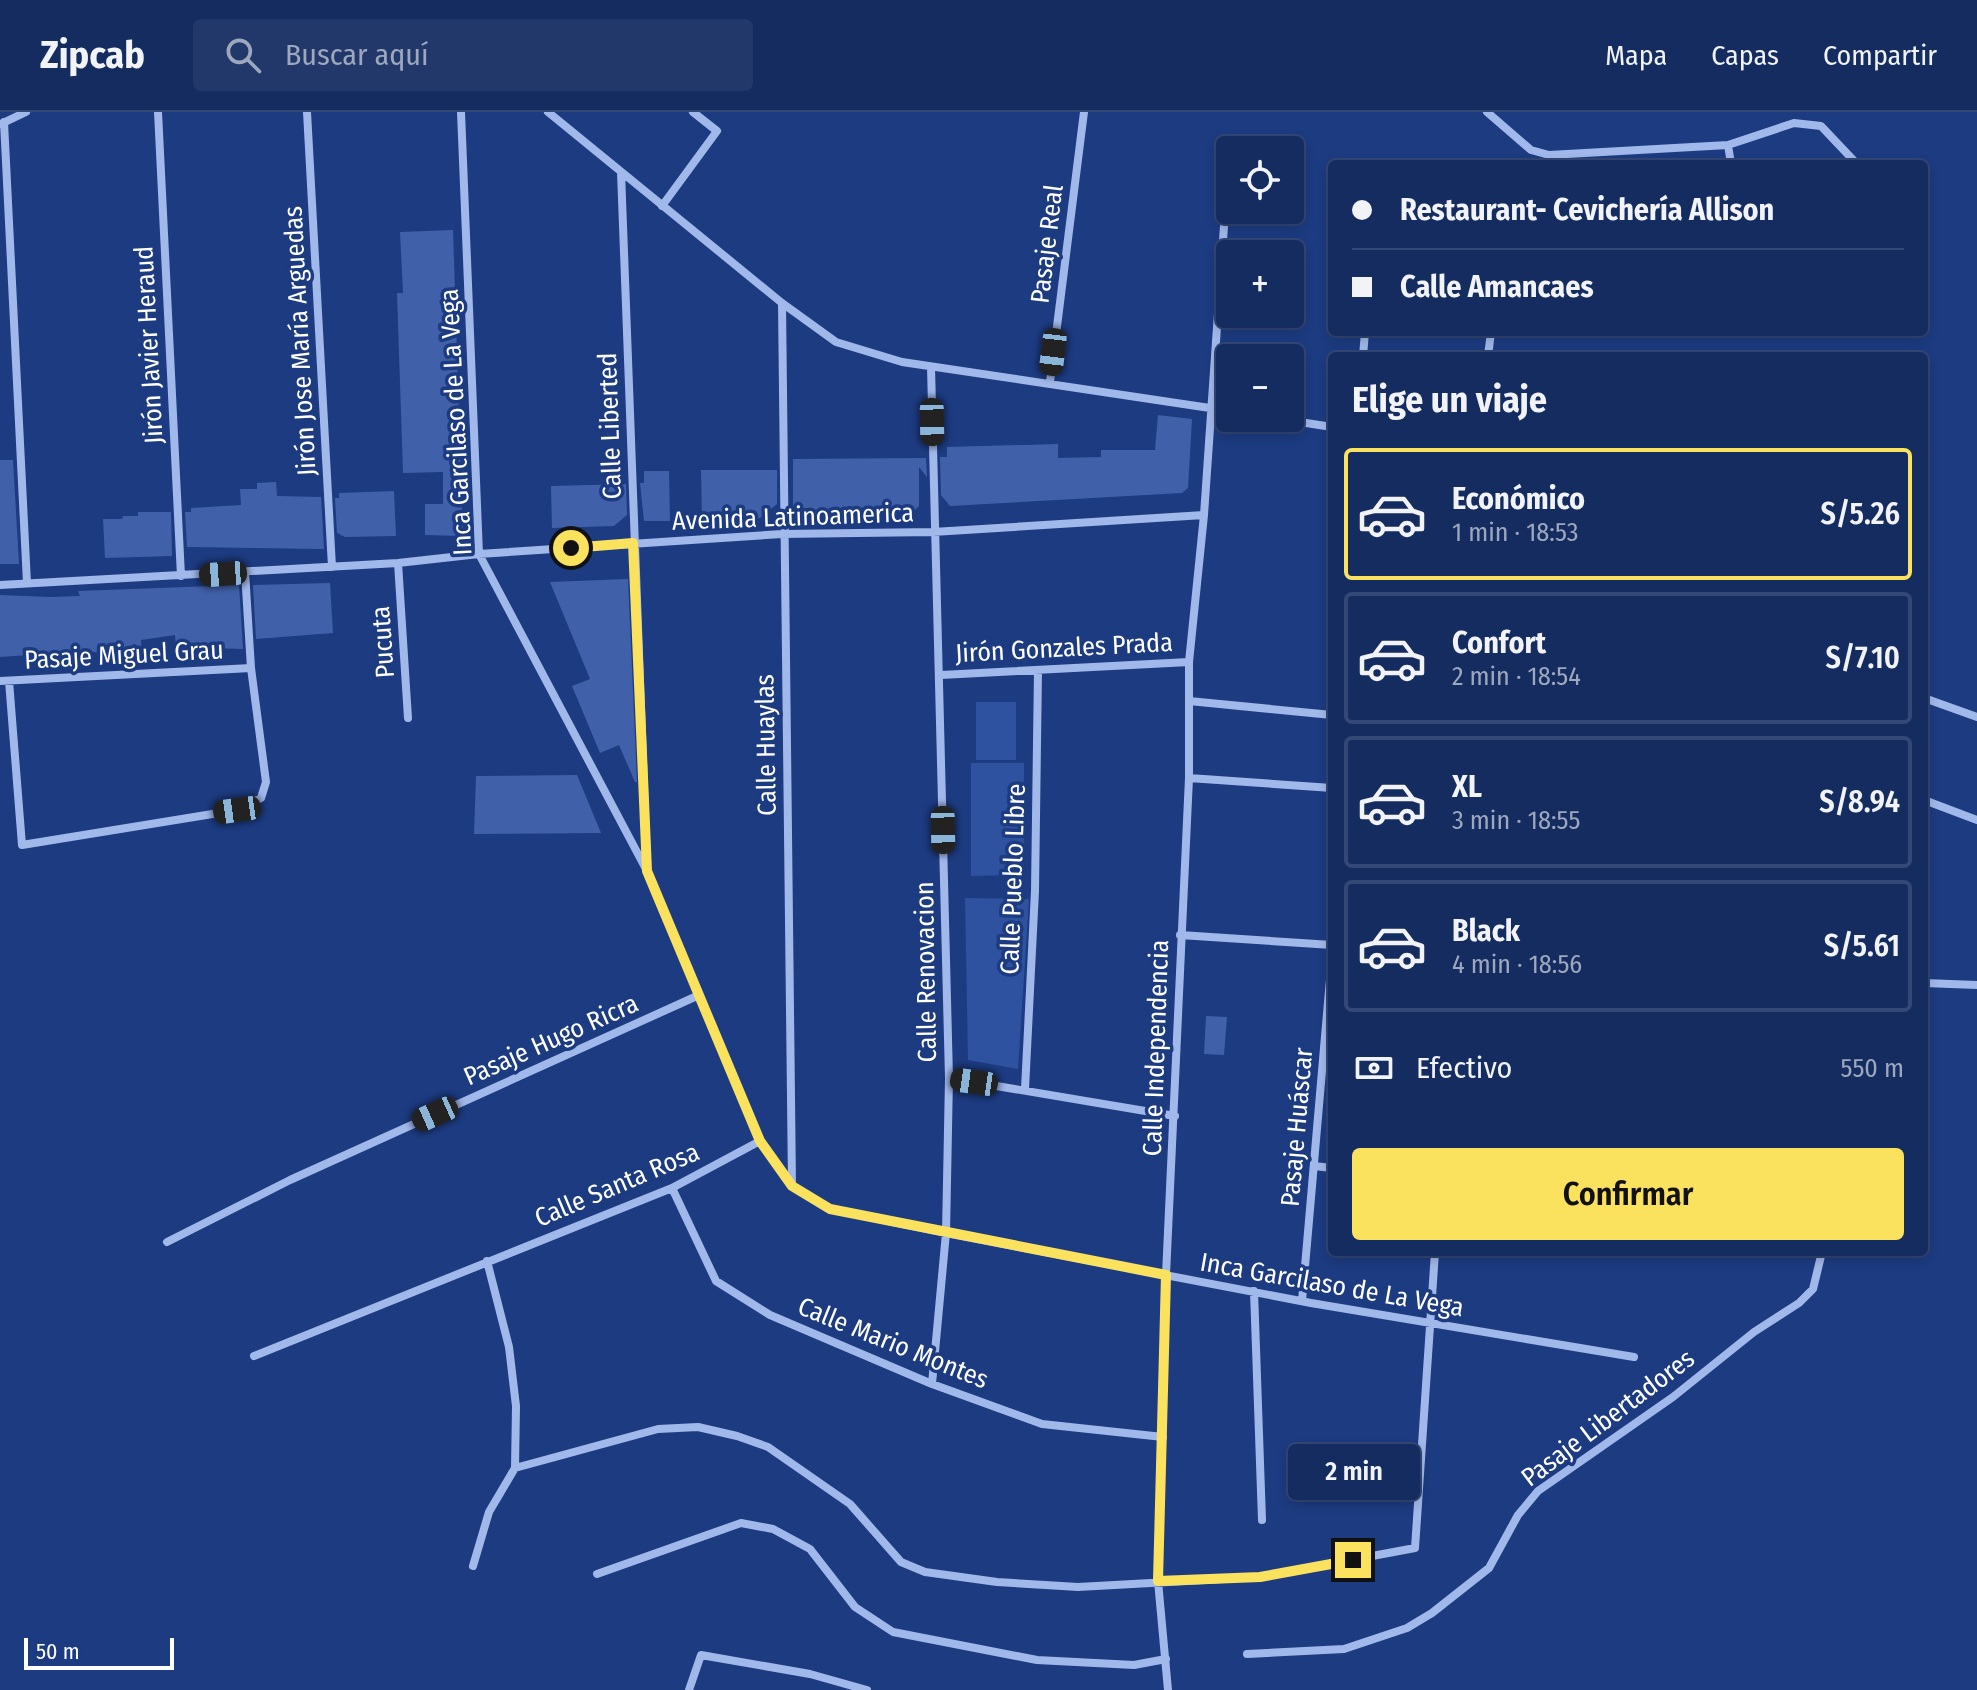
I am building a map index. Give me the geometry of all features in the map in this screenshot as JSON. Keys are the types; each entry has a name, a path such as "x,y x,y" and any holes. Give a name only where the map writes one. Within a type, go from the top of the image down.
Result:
{"street":[{"path":"26,112 2,123 27,583"},
{"name":"Jirón Javier Heraud","path":"158,112 181,576"},
{"name":"Jirón Jose María Arguedas","path":"307,112 332,567"},
{"name":"Inca Garcilaso de La Vega","path":"461,112 479,554 647,871 760,1141 792,1186 830,1209 946,1233 1302,1301 1634,1357"},
{"path":"548,112 782,303 836,342 880,357 931,367 1050,382 1216,409"},
{"path":"662,206 717,131 693,112"},
{"name":"Pasaje Real","path":"1050,382 1084,112"},
{"path":"1487,112 1531,150 1549,155 1728,145 1794,123 1821,126 1853,160"},
{"path":"1728,145 1730,160"},
{"name":"Calle Liberted","path":"621,172 647,871"},
{"name":"Calle Independencia","path":"1168,1690 1158,1581 1166,1275 1189,778 1189,662 1204,515 1224,224"},
{"name":"Calle Huaylas","path":"782,303 782,534 792,1186"},
{"name":"Calle Renovacion","path":"931,367 949,1078 946,1233 932,1384"},
{"path":"1304,423 1328,426"},
{"name":"Avenida Latinoamerica","path":"0,585 398,563 479,554 782,534 933,532 1204,515"},
{"name":"Pucuta","path":"398,563 408,718"},
{"path":"4,681 22,845 237,810 261,798 266,782 251,668 245,572"},
{"name":"Jirón Gonzales Prada","path":"941,675 1189,662"},
{"name":"Pasaje Miguel Grau","path":"4,681 251,668"},
{"name":"Calle Pueblo Libre","path":"1025,1089 1035,891 1038,670"},
{"path":"1928,699 1977,717"},
{"path":"1189,701 1328,715"},
{"path":"1189,778 1328,788"},
{"path":"1928,802 1977,820"},
{"path":"1180,935 1328,945"},
{"path":"1928,983 1977,985"},
{"name":"Pasaje Hugo Ricra","path":"167,1242 290,1180 697,996"},
{"name":"Pasaje Huáscar","path":"1302,1301 1328,1003"},
{"path":"949,1078 1175,1116"},
{"name":"Calle Santa Rosa","path":"254,1356 672,1188 760,1141"},
{"path":"1314,1166 1328,1168"},
{"name":"Calle Mario Montes","path":"672,1188 716,1281 770,1315 932,1384 1042,1424 1163,1437"},
{"path":"515,1468 626,1435 698,1427 768,1447 800,1467 850,1504 901,1562 925,1572 997,1582 1078,1587 1260,1577 1415,1548 1435,1256"},
{"name":"Pasaje Libertadores","path":"1247,1654 1344,1649 1407,1628 1432,1613 1489,1568 1518,1515 1538,1491 1673,1397 1754,1332 1799,1303 1813,1289 1821,1256"},
{"path":"473,1566 489,1512 515,1468 516,1406 509,1347 487,1261"},
{"path":"1254,1291 1262,1520"},
{"path":"597,1574 741,1523 773,1529 810,1549 855,1607 893,1632 1037,1660 1134,1665 1166,1659"},
{"path":"689,1690 701,1655 810,1674 867,1690"}],"shaded area":[{"path":"976,702 1016,702 1016,760 976,760"},
{"path":"971,763 1024,763 1024,875 971,876"},
{"path":"965,898 1029,899 1018,1069 968,1060"}],"building":[{"path":"453,230 463,536 425,535 425,504 443,504 443,472 403,473 397,293 403,293 400,232"},
{"path":"1158,415 1192,419 1188,488 1182,493 950,506 941,495 940,457 947,457 947,447 1058,444 1058,458 1101,457 1101,450 1155,450"},
{"path":"926,458 927,477 919,467 919,506 914,511 793,513 793,459"},
{"path":"0,460 13,460 19,564 0,564"},
{"path":"701,470 777,470 777,504 760,518 702,519"},
{"path":"644,471 669,471 670,521 644,521 640,483 644,483"},
{"path":"276,482 277,496 321,497 324,549 187,547 185,512 191,512 191,508 241,505 240,489 257,489 257,483"},
{"path":"626,484 627,515 614,526 552,528 551,486"},
{"path":"394,491 396,536 345,537 337,533 335,498 339,498 339,493"},
{"path":"138,512 171,512 172,556 105,558 103,519 138,516"},
{"path":"628,579 637,782 619,745 600,753 572,686 590,679 550,582"},
{"path":"330,583 333,633 256,639 253,585"},
{"path":"239,585 243,649 176,647 175,635 141,640 142,657 84,651 0,657 0,595 80,596 78,591"},
{"path":"577,775 601,833 474,834 476,776"},
{"path":"1206,1016 1227,1017 1224,1055 1204,1054"}],"route":[{"path":"571,548 633,543 647,871 760,1141 792,1186 830,1209 1166,1275 1158,1581 1260,1577 1353,1560"}]}
